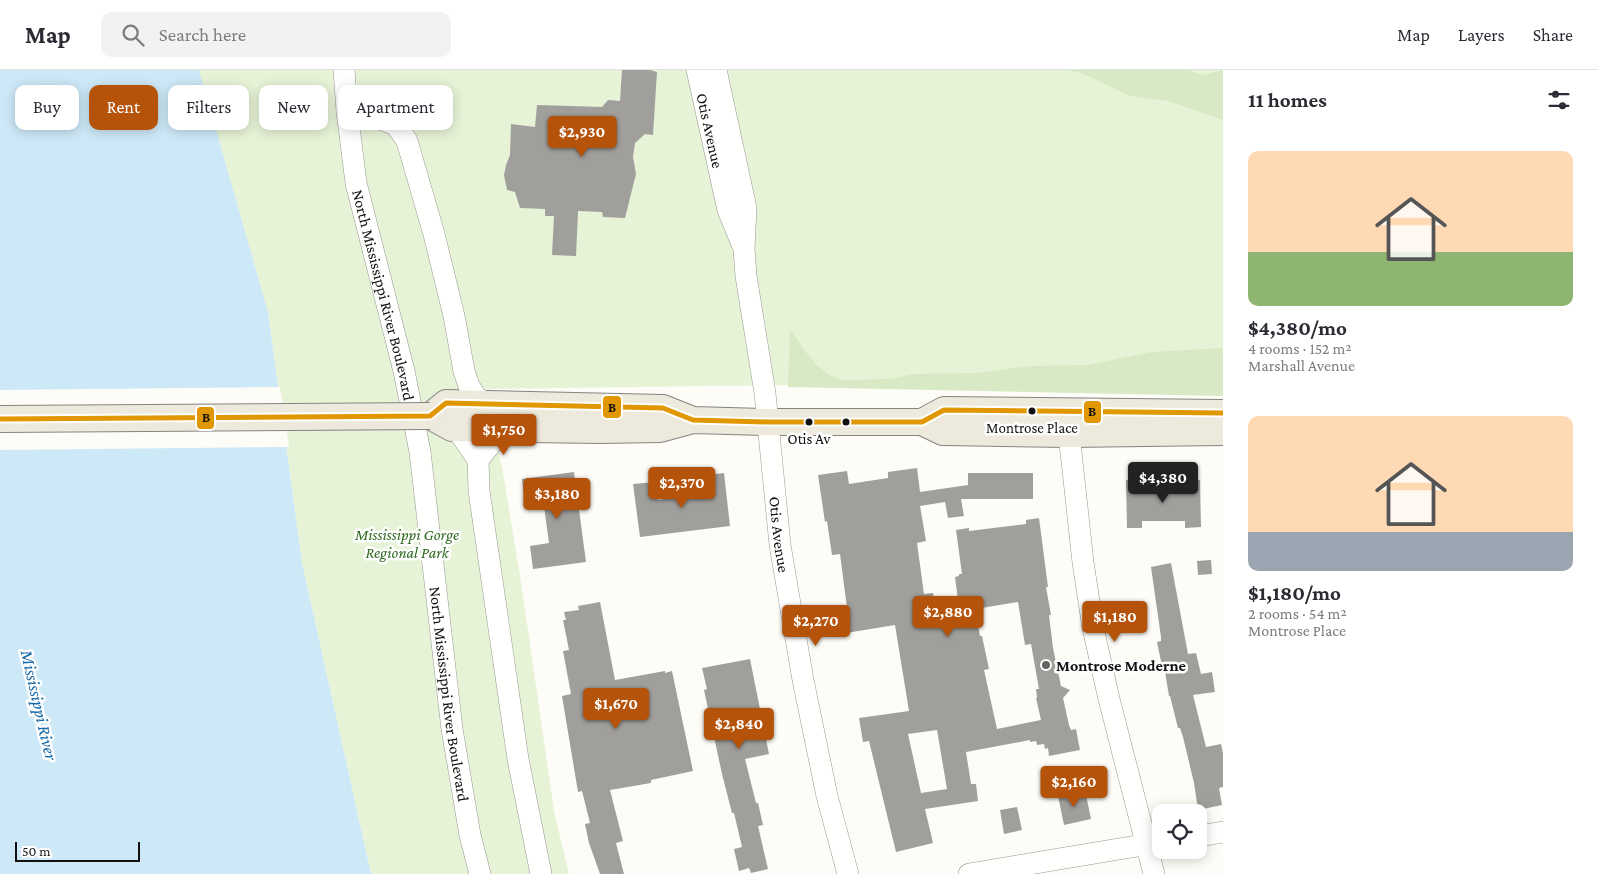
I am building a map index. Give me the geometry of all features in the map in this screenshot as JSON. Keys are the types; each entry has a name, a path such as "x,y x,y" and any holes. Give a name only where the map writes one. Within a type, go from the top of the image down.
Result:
{"main road":[{"path":"443,416 490,405 662,408 693,420"},
{"path":"0,419 443,416 503,428 600,430 660,428 693,420 922,422 944,410 1069,422 1223,432"},
{"path":"1069,422 1223,413"}],"street":[{"name":"North Mississippi River Boulevard","path":"344,70 345,85"},
{"name":"Otis Avenue","path":"697,70 728,210 744,249"},
{"name":"Otis Avenue","path":"716,70 746,208 744,249 746,276 766,393 780,545 803,680 828,796 848,874"},
{"name":"North Mississippi River Boulevard","path":"349,130 356,183 404,371 420,452 452,729 470,835 480,874"},
{"path":"399,130 407,141 439,252 454,316 464,371 469,386 476,397 490,405"},
{"path":"464,371 443,416 461,435 478,460 480,490 515,740 541,874"},
{"path":"1069,422 1083,562 1093,628 1109,699 1152,837"},
{"path":"478,460 503,428"},
{"path":"1207,835 1223,832"},
{"path":"969,874 1152,843"},
{"path":"1154,859 1154,874"}],"green space":[{"name":"Mississippi Gorge Regional Park","path":"199,70 1223,70 1223,392 792,385 483,389 502,467 521,582 554,811 569,874 371,874 302,563 268,312 216,130 249,130 249,85 203,85"},
{"path":"1067,70 1191,70 1202,75 1223,70 1223,120 1168,101 1130,96 1084,74"},
{"path":"790,329 817,365 829,375 841,380 888,379 914,374 976,373 1030,366 1087,365 1151,352 1223,348 1223,396 788,387"}],"water":[{"name":"Mississippi River","path":"0,70 199,70 203,85 168,85 168,130 216,130 268,312 302,563 371,874 0,874"}],"pier":[{"path":"280,387 289,447 0,450 0,390"}],"building":[{"path":"622,70 650,70 657,72 653,135 645,134 635,143 633,157 636,174 625,218 603,217 602,212 578,211 576,256 552,255 554,216 545,216 545,209 520,208 515,192 507,190 504,175 510,155 511,124 535,127 537,105 602,107 608,100 620,101"},
{"path":"917,468 920,492 968,485 968,473 1033,473 1033,499 961,499 964,516 948,518 945,502 920,506 926,541 917,543 924,594 933,593 936,612 959,608 955,577 962,574 956,530 969,528 969,531 1026,524 1026,520 1039,518 1048,587 1046,587 1051,615 1049,615 1053,648 1061,686 1070,690 1063,698 1071,730 1076,729 1080,750 1049,756 1048,748 1045,749 1044,744 1037,745 1036,741 1030,742 1030,740 966,752 971,784 976,784 978,801 925,809 933,843 896,852 869,741 863,742 859,718 909,711 895,625 846,633 842,609 847,608 840,554 832,555 818,475 847,471 849,484 888,478 888,472","holes":["1018,602 1025,645 1031,644 1039,689 1036,689 1036,698 1041,720 997,729 984,670 989,669 975,609","937,730 947,789 921,793 908,734"]},
{"path":"574,472 586,562 533,569 530,546 549,543 543,499 525,501 522,479"},
{"path":"724,473 730,526 640,537 633,484 656,482 658,500 702,494 700,476"},
{"path":"1126,480 1143,480 1143,487 1184,487 1184,480 1200,480 1201,527 1185,528 1185,521 1142,521 1142,528 1127,528"},
{"path":"1211,560 1212,574 1198,575 1197,561"},
{"path":"1171,563 1188,654 1196,653 1201,674 1212,672 1215,692 1193,695 1206,747 1221,744 1223,753 1223,787 1219,788 1222,805 1207,808 1207,804 1197,804 1183,737 1180,728 1178,728 1169,696 1164,666 1162,666 1157,642 1161,641 1161,637 1151,567"},
{"path":"600,602 615,680 672,671 693,771 651,780 651,783 610,790 623,841 616,843 624,874 600,874 589,843 585,824 590,823 582,791 578,792 562,696 571,694 563,651 569,650 563,620 566,620 564,612 579,610 578,606"},
{"path":"750,659 769,754 745,759 763,825 758,826 768,869 751,873 749,868 739,871 734,849 742,847 722,774 704,690 707,689 702,668"},
{"path":"1085,790 1091,819 1064,825 1058,796"},
{"path":"1017,807 1022,830 1004,834 1000,810"}],"transit line":[{"name":"B","path":"0,419 430,416 446,403 663,408 693,420 768,422 922,422 944,410 1223,413"}],"place":[{"name":"Montrose Place","path":"1032,411"},
{"name":"Otis Av","path":"809,422"},
{"name":"Montrose Moderne","path":"1046,665"}]}
